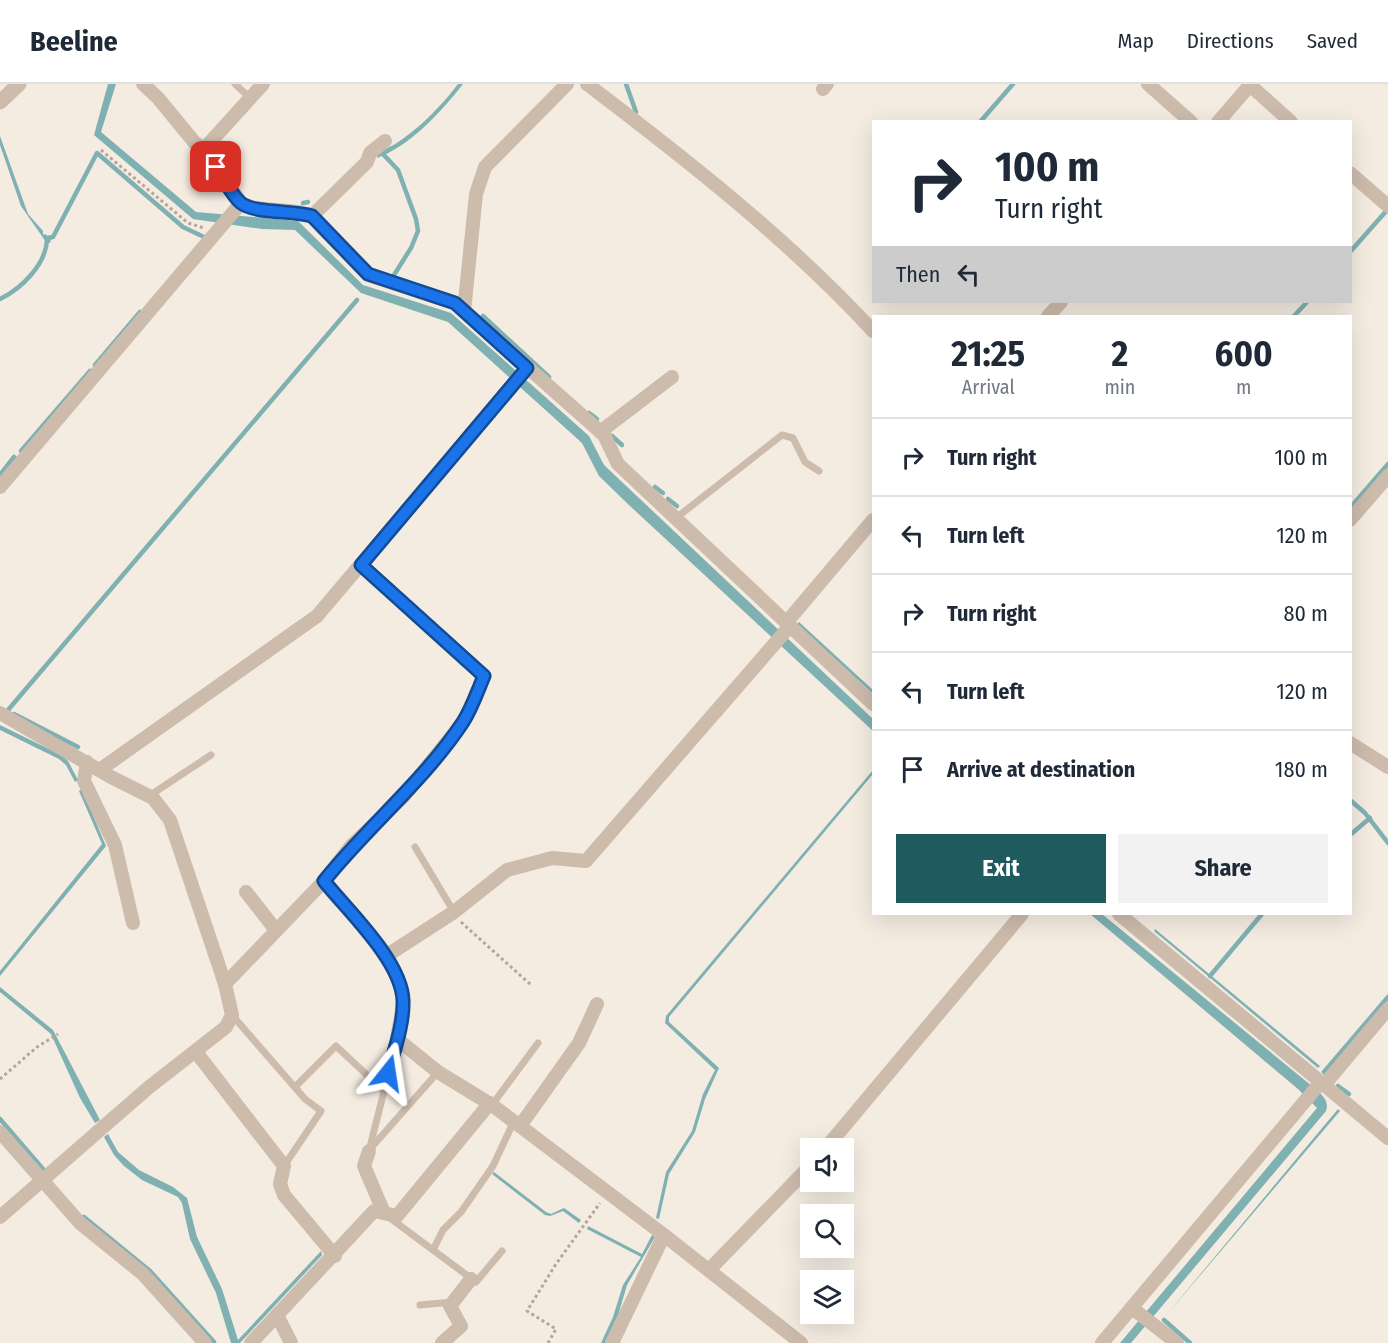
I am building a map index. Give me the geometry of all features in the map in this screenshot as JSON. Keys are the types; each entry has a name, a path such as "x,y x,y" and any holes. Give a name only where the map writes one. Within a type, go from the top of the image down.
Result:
{"street":[{"path":"0,102 19,84"},
{"path":"143,84 158,98 195,143 204,149 237,209"},
{"path":"204,149 263,84"},
{"path":"464,311 476,194 485,166 567,84"},
{"path":"587,84 674,150 778,240 846,302 872,330"},
{"path":"1148,84 1189,120"},
{"path":"1220,120 1251,85 1290,120"},
{"path":"312,216 368,162 370,153 385,141"},
{"path":"1352,174 1388,206"},
{"path":"0,487 237,209 299,212 312,216 368,274 455,303 521,375 600,432 618,464 872,703"},
{"path":"1049,315 1060,303"},
{"path":"100,769 317,616 521,375"},
{"path":"600,432 672,377"},
{"path":"1352,518 1388,476"},
{"path":"386,956 453,913 507,870 552,858 586,861 788,624 872,521"},
{"path":"225,984 275,929 324,881 351,846 402,798 464,721 484,676 361,565"},
{"path":"0,713 149,796 170,820 225,984 232,1015 226,1026 148,1088 0,1218"},
{"path":"1352,744 1388,767"},
{"path":"87,762 79,784 115,845 133,923"},
{"path":"324,881 386,956 403,1000 397,1039 438,1072 491,1104 517,1123 664,1234 801,1343"},
{"path":"246,892 275,929"},
{"path":"834,1138 1021,915"},
{"path":"1120,915 1320,1085 1388,1138"},
{"path":"517,1123 579,1043 597,1004"},
{"path":"1102,1343 1142,1315 1306,1100 1388,1009"},
{"path":"195,1052 284,1166 280,1184 284,1195 335,1256"},
{"path":"251,1343 335,1256 374,1211 398,1216 491,1104"},
{"path":"0,1132 80,1223 143,1274 205,1343"},
{"path":"369,1151 364,1166 384,1213"},
{"path":"709,1270 800,1176"},
{"path":"612,1343 664,1234"},
{"path":"442,1343 461,1326 450,1306 471,1279"},
{"path":"1142,1315 1177,1343"},
{"path":"277,1316 291,1343"}],"lane":[{"path":"235,84 250,98"},
{"path":"676,518 782,435 793,438 805,462 819,471"},
{"path":"149,796 211,755"},
{"path":"415,847 453,913"},
{"path":"232,1015 295,1087 321,1111 284,1166"},
{"path":"369,1151 397,1039"},
{"path":"491,1104 538,1043"},
{"path":"295,1087 336,1046 383,1090"},
{"path":"369,1151 438,1072"},
{"path":"433,1250 443,1230 461,1212 493,1166 517,1123"},
{"path":"384,1213 476,1282 502,1251"},
{"path":"420,1305 452,1302"}],"path":[{"path":"101,150 188,224 218,230"},
{"path":"453,913 531,985"},
{"path":"0,1079 37,1047 58,1034"},
{"path":"548,1343 556,1329 527,1311 556,1264 608,1192"}],"water":[{"path":"108,84 116,84 101,132 196,212 298,221 363,285 451,313 589,436 604,465 872,718 872,730 630,506 599,476 582,443 448,322 361,293 295,230 262,229 193,219 94,135"},
{"path":"458,84 463,84 424,127 401,145 377,158 378,152 400,141 422,124"},
{"path":"0,136 28,214 43,231 43,235 51,239 50,243 46,242 21,206 0,145"},
{"path":"799,622 872,689 872,693 797,624"},
{"path":"0,725 61,755 68,761 78,780 75,782 66,765 59,759 0,730"},
{"path":"872,771 872,775 669,1017 669,1022 719,1068 705,1099 695,1132 669,1174 659,1219 656,1218 666,1172 692,1131 703,1094 715,1070 665,1023 666,1016"},
{"path":"82,789 106,846 0,976 0,971 102,844 79,791"},
{"path":"1091,915 1103,915 1318,1091 1327,1105 1326,1111 1131,1343 1120,1343 1317,1108 1298,1089"},
{"path":"1155,929 1320,1066 1318,1068 1154,931"},
{"path":"0,987 53,1030 100,1120 95,1123 80,1098 51,1034 0,992"},
{"path":"1338,1109 1340,1111 1163,1319"},
{"path":"108,1134 118,1152 139,1170 173,1187 187,1198 197,1237 222,1289 238,1340 321,1251 322,1255 240,1343 231,1343 216,1293 190,1239 182,1203 178,1197 142,1180 124,1166 114,1155 104,1137"},
{"path":"494,1172 546,1212 551,1214 564,1208 581,1220 579,1223 563,1211 550,1216 545,1215 492,1174"},
{"path":"588,1226 642,1254 652,1235 655,1237 627,1285 617,1319 605,1343 601,1343 613,1317 623,1285 641,1257 587,1229"}],"waterway":[{"path":"626,84 636,112"},
{"path":"982,120 1013,84"},
{"path":"47,238 53,237 97,153 183,227 204,237"},
{"path":"382,153 398,170 416,219 418,231 411,248 394,275"},
{"path":"303,203 308,202"},
{"path":"1352,250 1388,209"},
{"path":"0,299 16,289 38,266 46,248 47,238"},
{"path":"8,710 357,300"},
{"path":"1295,315 1306,303"},
{"path":"95,365 140,312"},
{"path":"483,316 549,377"},
{"path":"21,451 90,371"},
{"path":"589,413 597,419"},
{"path":"612,436 622,445"},
{"path":"0,475 14,457"},
{"path":"1352,506 1388,464"},
{"path":"655,487 663,493"},
{"path":"668,499 677,506"},
{"path":"14,714 78,747"},
{"path":"1352,802 1365,813 1388,843"},
{"path":"1352,833 1370,818"},
{"path":"1210,976 1261,915"},
{"path":"1324,1072 1388,997"},
{"path":"1338,1086 1349,1094"},
{"path":"0,1119 43,1169"},
{"path":"84,1217 150,1271 214,1342"},
{"path":"1164,1320 1190,1343"}],"route":[{"path":"216,167 242,203 253,208 299,212 312,216 368,274 455,303 527,368 361,565 484,676 464,721 402,798 351,846 324,881 386,956 397,979 403,1000 397,1039 388,1073"}]}
